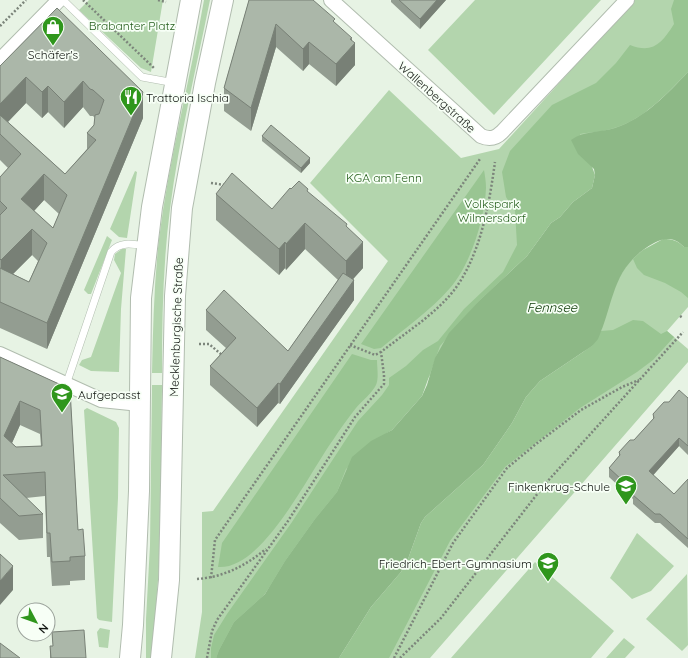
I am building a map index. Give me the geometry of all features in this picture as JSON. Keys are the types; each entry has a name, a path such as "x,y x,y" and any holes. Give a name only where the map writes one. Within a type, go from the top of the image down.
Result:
{"main road":[{"path":"130,658 133,625 139,491 142,298 146,247 152,207 191,0"},
{"name":"Mecklenburgische Straße","path":"161,658 169,580 175,296 182,208 205,83 223,0"}],"street":[{"path":"0,60 59,0"},
{"name":"Wallenbergstraße","path":"331,0 481,136 487,138 498,136 627,0"},
{"path":"0,354 101,400 140,404"}],"lane":[{"path":"63,0 142,77 175,83"},
{"path":"66,385 111,252 116,246 123,244 146,247"}],"path":[{"path":"0,26 26,0"},
{"path":"83,0 155,69"},
{"path":"158,0 166,2"},
{"path":"211,578 215,540 480,159"},
{"path":"350,345 375,355 437,308 454,289 468,266 482,229 495,162"},
{"path":"212,182 228,186"},
{"path":"400,658 441,618 545,484 683,332"},
{"path":"199,344 209,344 224,357"},
{"path":"207,658 212,631 218,620 288,521 355,417 384,384 380,352"},
{"path":"394,658 453,543 507,468 581,410 622,387 641,379"},
{"path":"197,579 211,578 250,562 269,546"}],"green space":[{"name":"Brabanter Platz","path":"89,0 163,0 151,72 141,68 79,10"},
{"path":"204,0 210,0 183,130 168,229 163,291 162,373 152,373 157,256 163,209"},
{"path":"475,0 601,0 494,115 428,50"},
{"name":"Volkspark Wilmersdorf","path":"635,0 688,0 688,72 590,164 216,658 195,658 202,612 202,512 213,511 388,261 310,183 389,90 461,158 499,149"},
{"path":"135,171 137,172 127,238 119,237 110,229"},
{"path":"107,236 112,240 91,294 88,294 84,290"},
{"path":"688,247 688,307 667,331 688,349 688,362 430,658 339,658 601,331 615,287 627,265 642,251 651,249"},
{"path":"122,249 126,249 121,309 119,372 91,371 79,365 82,360 91,357 121,273 114,260 115,254"},
{"path":"152,385 162,385 160,554 152,658 146,658 146,619 150,545"},
{"path":"87,408 116,422 119,428 118,498 112,622 99,620 97,618 84,410"},
{"path":"637,533 674,566 651,591 632,599 610,578"},
{"path":"535,562 614,631 591,658 451,658"},
{"path":"687,574 688,645 682,651 646,619"},
{"path":"100,628 110,630 108,648 99,647 97,632"},
{"path":"624,638 635,647 625,658 606,658"}],"shaded area":[{"path":"674,0 688,0 688,72 654,105 635,119 610,129 580,134 595,175 592,188 573,202 560,217 551,223 527,256 480,300 440,346 422,396 392,430 382,436 346,469 337,492 315,519 285,561 265,594 234,622 216,658 211,658 211,648 214,635 227,614 292,522 358,421 382,395 389,385 389,378 406,366 423,350 438,341 464,309 503,272 517,245 515,211 506,197 502,172 510,151 552,105 596,83 616,63 630,45 645,48 656,45 661,41 674,24 671,9"},
{"path":"484,170 486,188 483,213 470,255 457,279 450,288 417,320 381,348 374,349 361,344"},
{"path":"663,239 674,240 684,247 688,247 688,298 681,292 665,283 644,275 637,268 633,259 643,250"},
{"path":"633,320 643,321 661,334 667,331 674,337 653,360 637,372 580,408 505,467 450,541 389,658 339,658 371,607 401,572 408,559 421,523 425,517 483,465 512,423 526,397 540,381 592,346 601,331 613,330"},
{"path":"352,354 371,360 377,360 378,373 376,385 344,424 298,495 268,537 252,553 235,564 218,567 222,543"}],"water":[{"name":"Fennsee","path":"688,72 688,247 684,247 677,241 670,239 662,240 640,252 630,263 616,286 598,339 592,346 540,381 526,397 512,423 483,465 425,517 421,523 408,559 401,572 371,607 339,658 216,658 234,622 265,594 285,561 315,519 337,492 352,457 371,441 392,430 422,396 435,358 449,333 480,300 527,256 551,223 560,217 573,202 592,188 595,175 594,169 578,154 571,140 587,133 609,130 626,124 646,112 672,89"}],"building":[{"path":"249,0 313,0 335,19 333,21 352,38 350,39 355,43 336,64 309,42 303,49 276,24 251,108 224,88"},
{"path":"399,0 437,0 420,19"},
{"path":"57,8 143,92 47,323 0,302 0,268 29,282 47,243 32,229 1,260 0,259 0,215 7,208 0,201 0,177 21,154 0,134 0,115 65,174 96,140 87,133 94,125 95,115 99,114 104,100 90,89 83,81 64,102 48,86 42,92 26,77 0,104 0,66","holes":["44,174 67,195 53,228 21,199"]},
{"path":"271,125 310,158 301,168 262,136"},
{"path":"232,173 272,209 290,188 291,189 299,181 308,189 307,191 347,224 346,226 363,242 346,261 305,223 286,244 285,242 279,249 216,194"},
{"path":"343,273 354,280 280,384 278,383 257,408 210,366 236,338 206,310 224,290 288,351"},
{"path":"0,357 70,389 78,530 83,529 85,556 70,557 70,561 52,562 50,533 47,533 45,472 3,475 43,514 19,516 0,498","holes":["20,401 40,410 42,446 16,447 4,436"]},
{"path":"679,390 688,398 688,446 679,438 649,471 674,494 688,479 688,539 660,514 655,514 633,495 634,491 609,468 620,455 619,452 630,440 634,440 654,418 653,414 664,402 669,402"},
{"path":"0,554 13,566 0,581"},
{"path":"84,630 86,658 51,658 50,646 53,646 53,642 56,642 56,632"},
{"path":"0,643 20,658 0,658"}],"place":[{"name":"Schäfer's","path":"53,46"},
{"name":"Trattoria Ischia","path":"131,116"},
{"name":"Aufgepasst","path":"62,414"},
{"name":"Finkenkrug-Schule","path":"626,506"},
{"name":"Friedrich-Ebert-Gymnasium","path":"548,582"}],"park label":[{"name":"KGA am Fenn","path":"384,177"}]}
